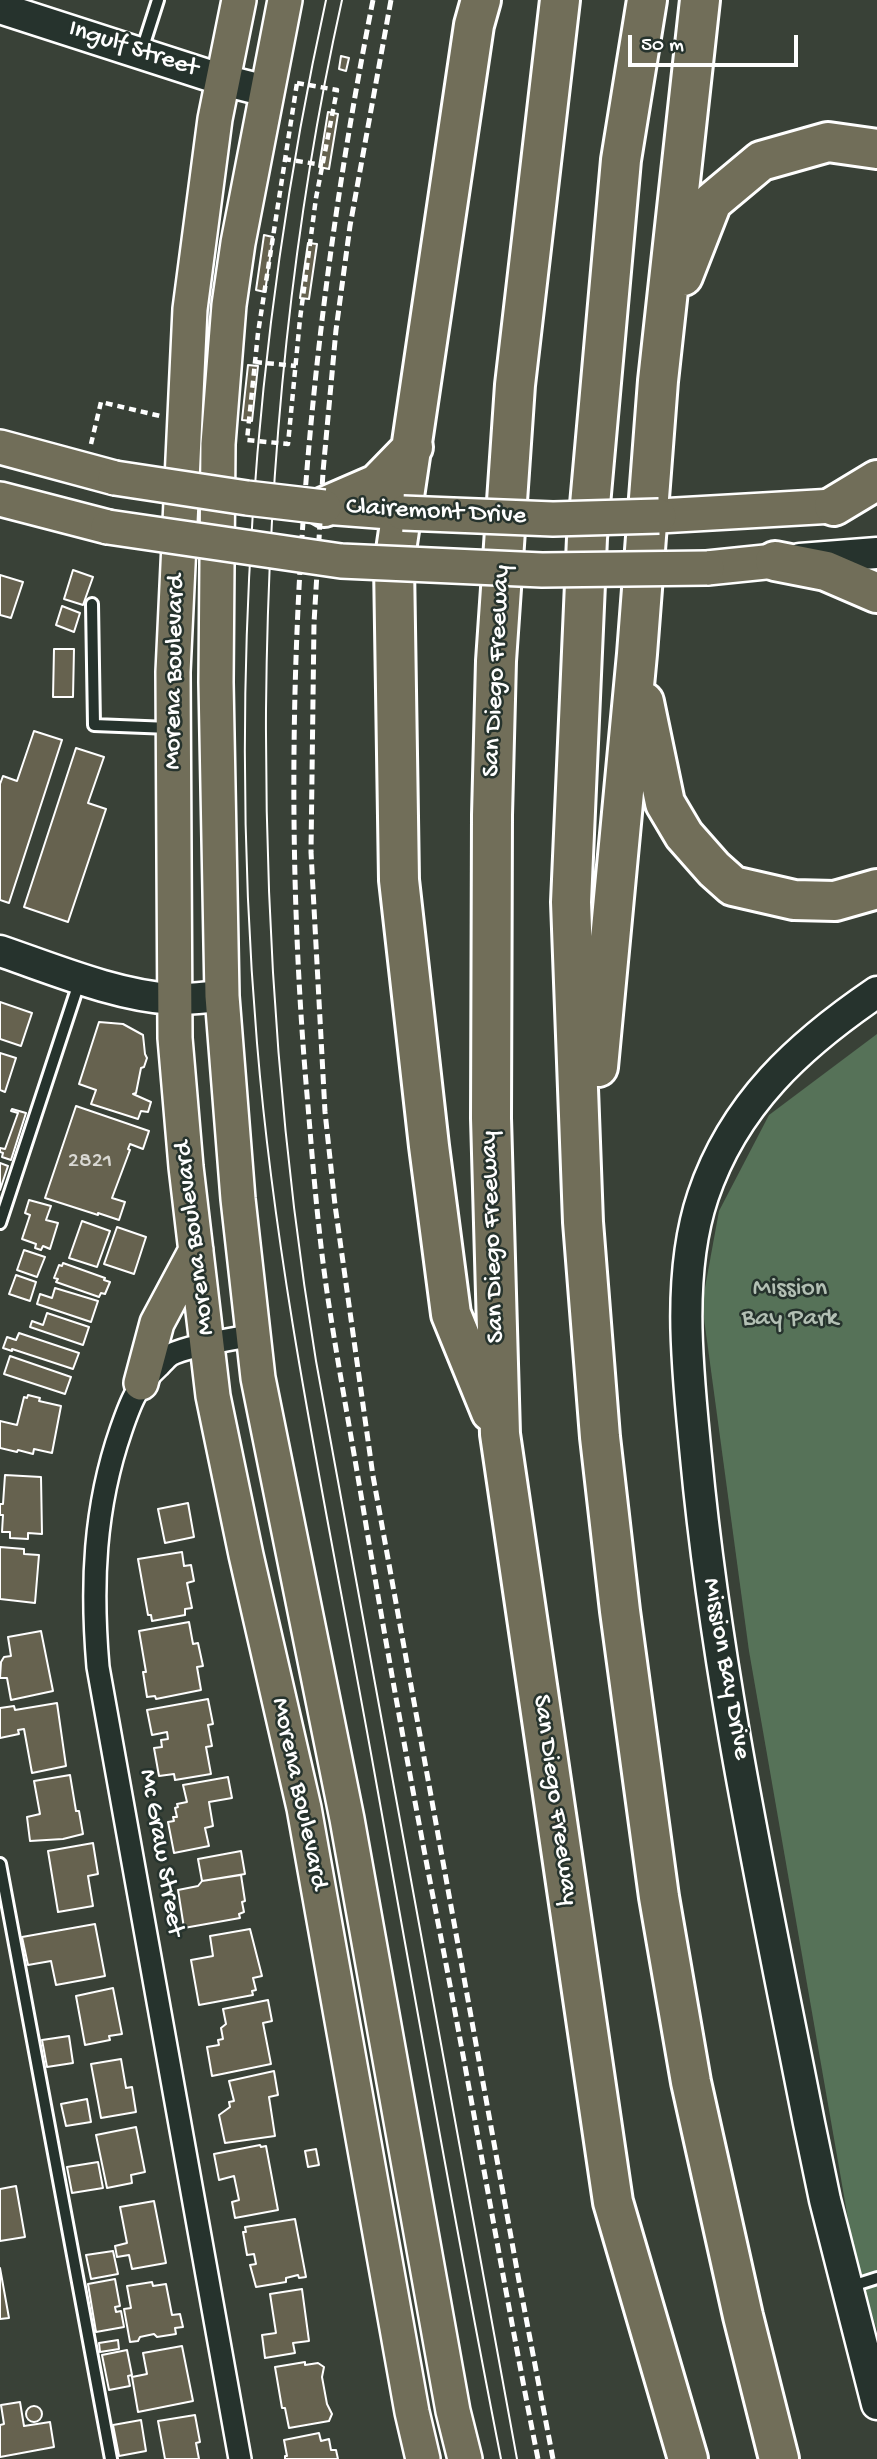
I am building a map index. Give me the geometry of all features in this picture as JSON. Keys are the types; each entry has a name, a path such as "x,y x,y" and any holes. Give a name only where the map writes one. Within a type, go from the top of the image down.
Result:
{"highway":[{"name":"San Diego Freeway","path":"560,0 515,385 496,661 492,815 491,1118 500,1434 613,2202 688,2459"},
{"path":"647,0 621,160 587,538 571,902 583,1222 600,1437 618,1598 659,1897 691,2082 743,2316 779,2459"},
{"path":"583,1222 637,654 659,381 700,0"},
{"path":"477,13 394,564 399,880 451,1314 500,1434"},
{"path":"659,381 683,274 712,202 761,161 828,142 877,149"},
{"path":"324,507 377,484 413,447"},
{"path":"834,506 877,480"},
{"path":"775,561 826,571 877,593"},
{"path":"637,654 649,734 665,803 684,835 714,869 733,886 794,900 835,901 877,890"}],"main road":[{"name":"Morena Boulevard","path":"239,0 215,119 190,309 173,672 174,999 186,1162 213,1396 304,1808 412,2412 423,2459"},
{"name":"Morena Boulevard","path":"285,0 237,243 229,304 218,444 216,695 222,996 238,1199 258,1378 347,1819 448,2384 465,2459"},
{"name":"Ingulf Street","path":"15,7 141,53 266,91"},
{"name":"Clairemont Drive","path":"0,447 116,478 247,498 403,513 553,519 715,514 877,502"},
{"name":"Clairemont Drive","path":"0,499 108,527 313,557 394,564 542,570 708,568 877,553"},
{"path":"0,951 81,979 141,995 174,999 222,996"},
{"name":"Mission Bay Drive","path":"877,992 834,1021 794,1055 759,1092 733,1131 703,1196 692,1238 686,1306 692,1421 717,1630 825,2200 877,2404"},
{"path":"141,1383 157,1323 196,1250"}],"street":[{"name":"Mc Graw Street","path":"240,2459 98,1667 94,1613 99,1515 111,1460 141,1383 170,1355 254,1335"}],"lane":[{"path":"141,53 158,0"},
{"path":"92,604 94,725 173,728"},
{"path":"0,1223 81,979"},
{"path":"0,1864 111,2459"},
{"path":"846,2288 877,2278"}],"path":[{"path":"297,83 337,90 323,166 316,198 288,444 247,440 255,362 297,83"},
{"path":"284,159 323,166"},
{"path":"255,362 296,366"},
{"path":"91,444 101,402 167,417 185,418"}],"green space":[{"name":"Mission Bay Park","path":"877,1034 877,2330 855,2259 749,1651 702,1304 719,1211 769,1115"}],"building":[{"path":"341,56 349,58 346,71 339,69"},
{"path":"328,112 338,114 329,169 319,167"},
{"path":"264,235 273,237 265,292 256,290"},
{"path":"308,243 317,244 309,299 300,298"},
{"path":"248,365 258,366 252,421 242,420"},
{"path":"73,570 93,577 83,605 64,599"},
{"path":"0,575 23,582 11,618 0,615"},
{"path":"62,606 80,613 74,632 56,625"},
{"path":"54,649 74,649 73,697 53,697"},
{"path":"34,731 62,740 9,903 0,900 0,784 3,776 17,781"},
{"path":"76,748 104,757 88,803 106,809 68,922 24,907"},
{"path":"0,1002 32,1013 21,1046 0,1039"},
{"path":"99,1022 123,1024 143,1035 147,1058 141,1068 136,1093 133,1094 151,1102 148,1112 141,1111 138,1119 91,1104 96,1090 79,1084"},
{"path":"0,1053 16,1058 5,1092 0,1090"},
{"path":"76,1106 149,1131 143,1149 130,1144 128,1149 130,1150 112,1198 125,1202 119,1220 45,1198"},
{"path":"12,1109 26,1113 11,1160 2,1157 0,1148 5,1149 18,1113 11,1111"},
{"path":"0,1163 8,1166 0,1190"},
{"path":"29,1200 51,1206 46,1220 58,1223 50,1249 43,1246 41,1250 35,1248 36,1244 22,1239 30,1215 25,1213"},
{"path":"82,1221 110,1231 97,1267 69,1258"},
{"path":"117,1227 146,1237 134,1274 104,1264"},
{"path":"24,1250 45,1257 37,1277 17,1270"},
{"path":"63,1263 105,1278 104,1280 110,1282 105,1294 101,1293 99,1297 56,1282 58,1279 54,1278 59,1265 62,1266"},
{"path":"16,1275 36,1282 30,1301 9,1294"},
{"path":"55,1288 98,1301 91,1322 37,1304 40,1294 52,1298"},
{"path":"47,1313 89,1327 83,1345 30,1327 32,1321 43,1325"},
{"path":"19,1333 79,1353 73,1369 3,1348 7,1337 16,1340"},
{"path":"10,1356 71,1377 65,1394 4,1374"},
{"path":"28,1395 40,1398 39,1401 61,1406 52,1453 34,1449 33,1454 0,1448 0,1421 17,1425 24,1397 27,1398"},
{"path":"5,1475 41,1477 42,1534 28,1533 28,1539 10,1538 10,1532 2,1532 3,1515 0,1515 0,1504 3,1504"},
{"path":"188,1503 194,1537 165,1543 158,1509"},
{"path":"0,1547 24,1549 24,1554 39,1555 35,1603 0,1599"},
{"path":"182,1552 184,1566 191,1565 194,1581 187,1583 192,1608 185,1609 185,1615 152,1621 151,1615 148,1615 138,1559"},
{"path":"189,1622 193,1644 198,1643 203,1666 197,1667 201,1690 156,1699 155,1696 147,1697 139,1631"},
{"path":"41,1631 53,1691 11,1700 7,1678 0,1678 1,1662 4,1657 11,1656 8,1637"},
{"path":"208,1699 213,1724 208,1725 212,1746 206,1747 211,1774 175,1780 174,1774 159,1776 154,1748 162,1747 161,1740 168,1739 167,1732 152,1735 147,1710"},
{"path":"57,1703 66,1766 32,1773 24,1729 18,1730 19,1734 0,1738 0,1708 14,1706 15,1710"},
{"path":"70,1775 83,1834 63,1839 30,1841 27,1817 40,1814 34,1781"},
{"path":"228,1777 232,1798 209,1802 213,1826 205,1828 209,1846 174,1853 168,1822 177,1817 177,1804 187,1802 183,1785"},
{"path":"93,1843 98,1874 88,1876 93,1906 58,1912 48,1851"},
{"path":"241,1851 245,1874 202,1881 198,1859"},
{"path":"241,1875 245,1901 242,1902 244,1912 239,1914 240,1918 184,1928 178,1890 198,1886 202,1881"},
{"path":"95,1924 105,1976 56,1985 51,1961 28,1965 22,1937"},
{"path":"250,1929 262,1976 253,1978 256,1990 252,1991 253,1995 199,2005 191,1960 213,1956 210,1936"},
{"path":"113,1988 122,2034 109,2036 110,2040 85,2045 76,1996"},
{"path":"268,2000 272,2021 263,2023 271,2064 212,2076 207,2047 219,2045 218,2040 223,2039 221,2028 226,2024 223,2009"},
{"path":"69,2036 73,2063 47,2067 42,2040"},
{"path":"121,2059 126,2088 132,2087 136,2112 101,2118 91,2064"},
{"path":"274,2071 278,2095 269,2097 275,2136 225,2143 219,2115 230,2107 229,2102 234,2101 229,2081"},
{"path":"87,2099 91,2122 66,2126 61,2104"},
{"path":"136,2127 145,2172 131,2175 132,2183 107,2188 96,2135"},
{"path":"266,2146 278,2210 235,2218 232,2202 239,2200 234,2176 219,2180 214,2154"},
{"path":"316,2149 319,2165 308,2167 305,2151"},
{"path":"98,2162 103,2188 72,2193 67,2167"},
{"path":"16,2186 25,2237 0,2241 0,2189"},
{"path":"154,2201 166,2263 132,2269 129,2255 117,2257 115,2246 127,2243 120,2207"},
{"path":"295,2219 306,2277 299,2278 298,2275 286,2278 286,2282 256,2287 250,2265 256,2264 254,2254 247,2255 243,2232 246,2232 245,2227"},
{"path":"113,2251 118,2274 91,2279 86,2255"},
{"path":"0,2268 9,2318 0,2319"},
{"path":"115,2279 120,2306 115,2307 116,2312 121,2311 124,2327 96,2332 88,2284"},
{"path":"152,2282 153,2286 166,2284 172,2315 180,2314 183,2327 175,2328 176,2334 157,2337 154,2334 130,2342 124,2309 131,2308 127,2286"},
{"path":"302,2289 309,2341 293,2343 295,2353 265,2358 262,2335 276,2333 270,2294"},
{"path":"118,2340 119,2349 100,2352 99,2343"},
{"path":"182,2346 193,2401 138,2412 132,2377 147,2374 143,2353"},
{"path":"127,2350 132,2375 128,2376 130,2386 109,2390 102,2355"},
{"path":"305,2362 305,2365 318,2363 324,2367 322,2377 327,2404 332,2414 329,2421 289,2428 285,2408 282,2408 275,2367"},
{"path":"20,2402 24,2426 50,2422 54,2447 0,2457 0,2425 4,2424 1,2405"},
{"path":"34,2406 40,2408 40,2420 34,2422 28,2420 26,2414 28,2408"},
{"path":"195,2415 200,2442 196,2443 199,2459 165,2459 158,2421"},
{"path":"141,2420 146,2451 119,2456 113,2425"},
{"path":"319,2433 321,2441 329,2439 331,2450 336,2450 338,2459 285,2459 287,2456 284,2440"}],"tram line":[{"path":"326,0 300,128 279,258 252,519 246,650 245,781 257,1043 277,1223 306,1402 501,2459"},
{"path":"342,0 308,176 296,264 285,353 271,531 266,792 277,1036 293,1198 316,1361 517,2459"}],"railway":[{"path":"373,0 348,137 328,274 312,412 301,551 295,690 294,829 298,967 316,1199 331,1320 402,1728 538,2459"},
{"path":"391,0 350,226 336,330 323,472 314,623 311,852 325,1112 335,1205 373,1476 553,2459"}]}
